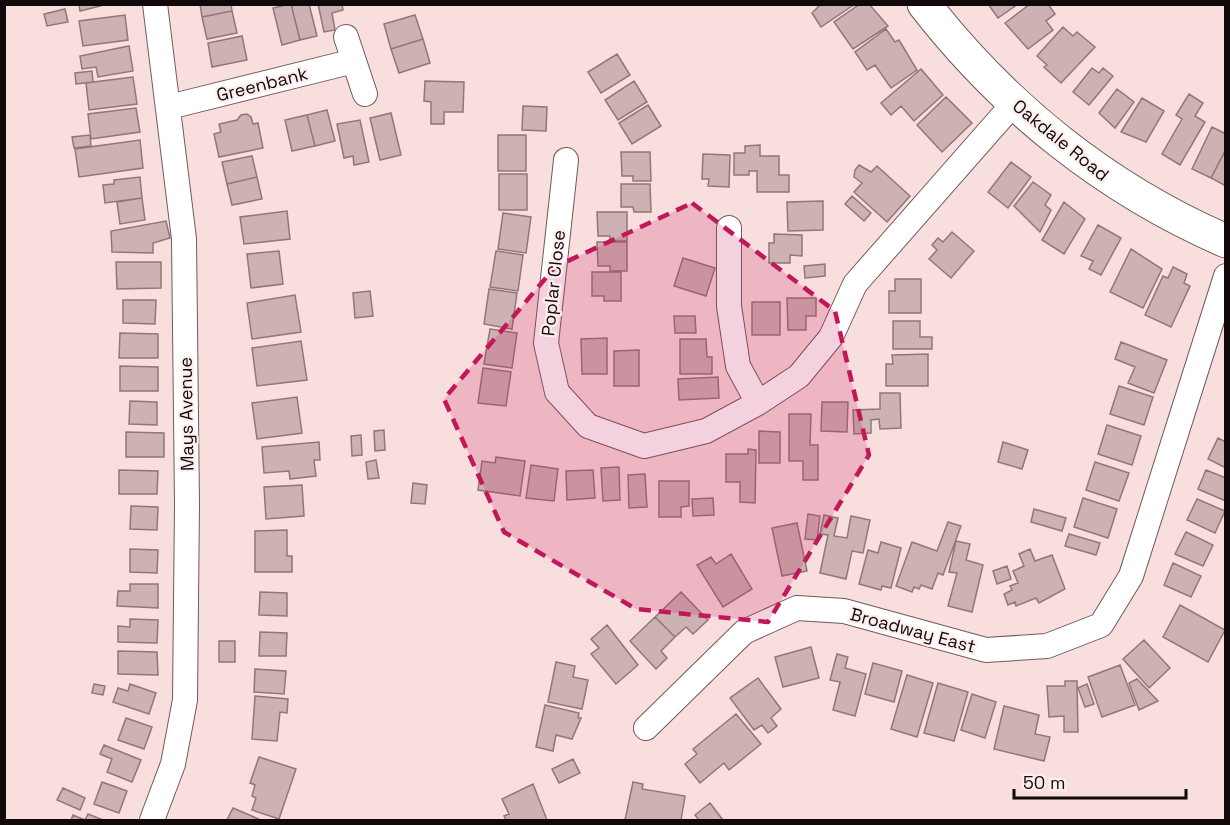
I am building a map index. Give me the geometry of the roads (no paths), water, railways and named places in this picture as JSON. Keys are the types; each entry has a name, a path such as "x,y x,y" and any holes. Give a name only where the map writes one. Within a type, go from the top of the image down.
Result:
{"street":[{"name":"Mays Avenue","path":"152,820 173,764 185,700 188,504 184,239 155,4"},
{"name":"Oakdale Road","path":"924,4 952,40 1014,103 1062,144 1112,181 1184,223 1226,241"},
{"path":"346,37 365,94"},
{"name":"Greenbank","path":"169,107 354,61"},
{"name":"Poplar Close","path":"566,160 546,343 557,392 588,426 644,446 706,431 758,403 799,376 831,337 855,284 1014,103"},
{"path":"729,228 729,306 738,366 758,403"},
{"name":"Broadway East","path":"646,728 744,632 797,608 844,611 986,650 1047,646 1101,625 1131,576 1226,276"}]}
